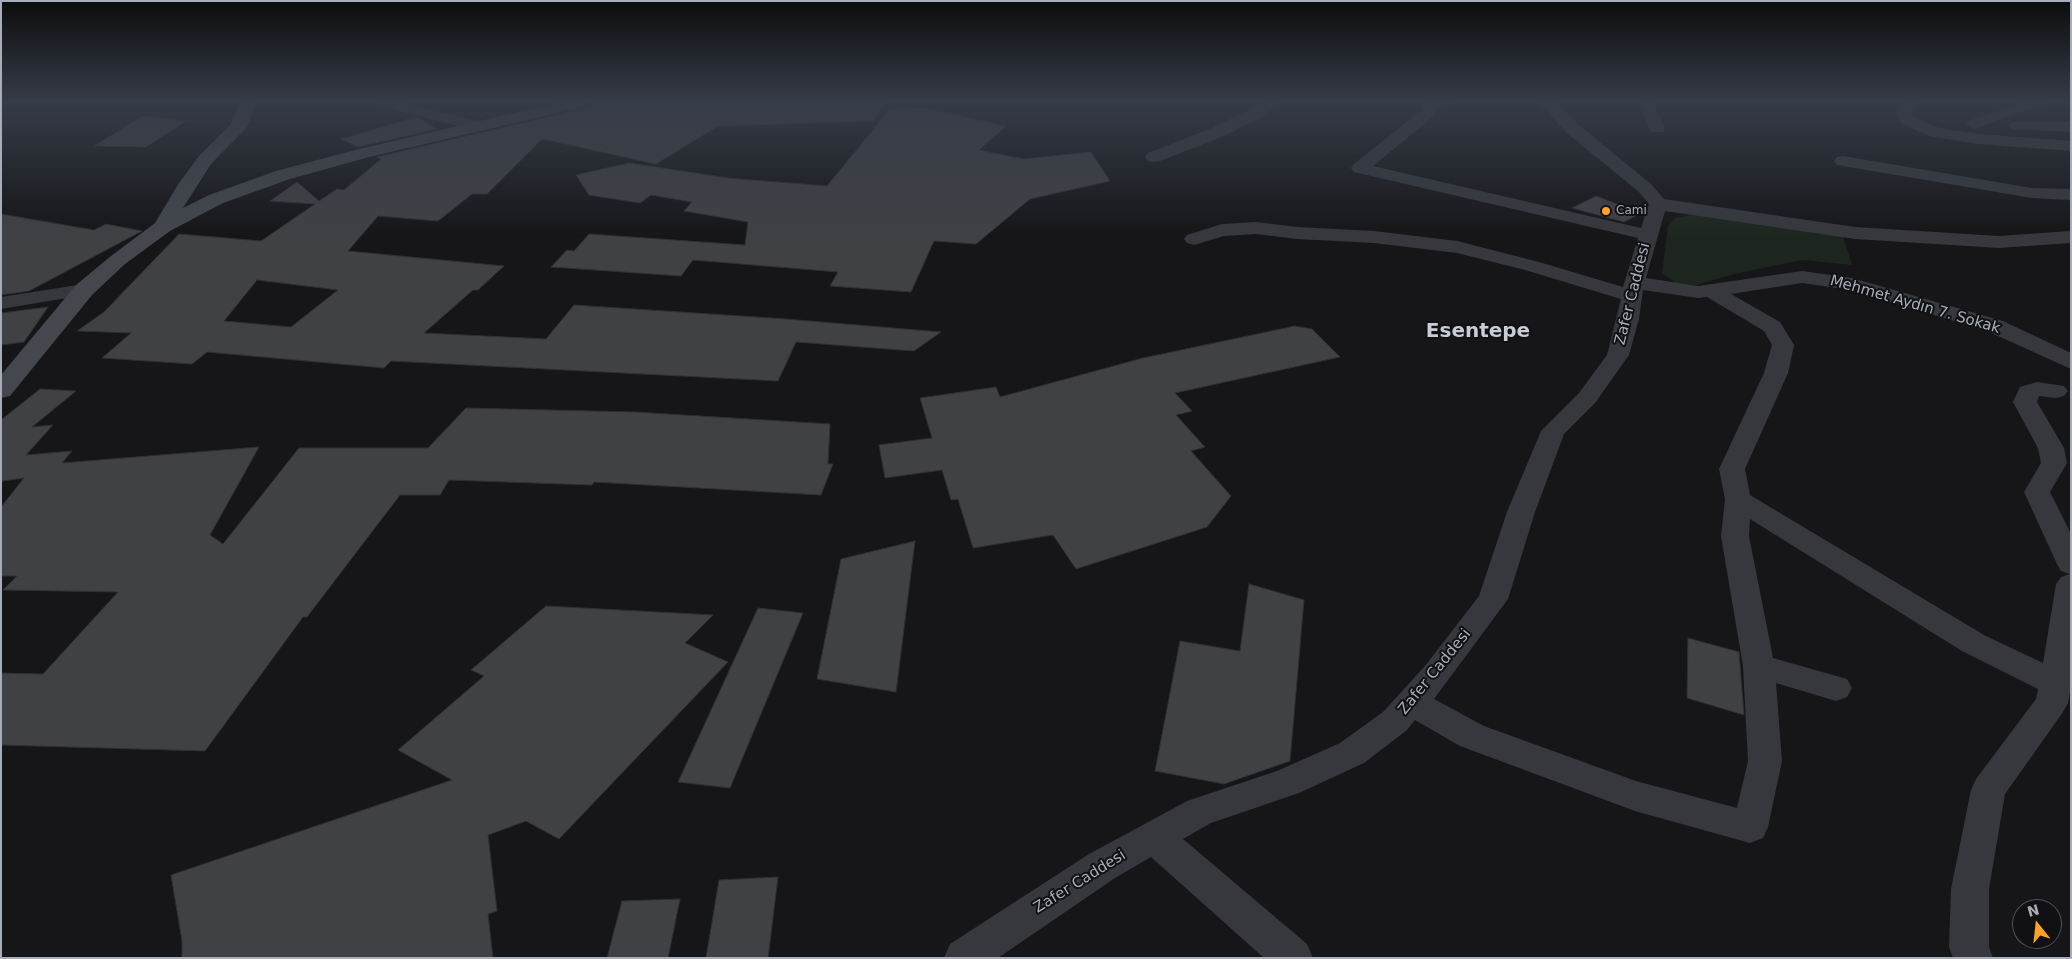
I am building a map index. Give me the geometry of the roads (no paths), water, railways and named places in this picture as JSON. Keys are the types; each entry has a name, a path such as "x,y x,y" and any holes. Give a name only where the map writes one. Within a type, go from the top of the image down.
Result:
{"street":[{"path":"163,227 188,183 205,160 217,148"},
{"path":"1,391 84,290 118,260 163,227 216,198 284,175 392,148"},
{"path":"1154,157 1178,148"},
{"path":"1385,148 1360,168 1648,235"},
{"path":"1596,148 1645,188 1658,204 1855,233 1999,242 2071,236"},
{"path":"1843,161 2013,190 2071,195"},
{"name":"Zafer Caddesi","path":"964,958 1102,866 1200,812 1287,783 1352,753 1395,721 1412,703 1436,675 1494,599 1521,512 1552,431 1587,398 1618,355 1633,289 1658,204"},
{"name":"Mehmet Aydın 7. Sokak","path":"1194,239 1222,230 1256,228 1298,233 1374,237 1457,247 1633,289 1712,292 1802,277 1852,284 1995,326 2071,362"},
{"path":"1,303 84,290"},
{"path":"1412,703 1472,736 1635,796 1750,827 1764,761 1760,666 1735,536 1738,499 1732,470 1776,373 1783,345 1772,327 1712,292"},
{"path":"2056,391 2038,389 2028,392 2025,402 2051,448 2054,463 2037,492 2071,564"},
{"path":"1738,499 1872,583 1973,643 2055,683"},
{"path":"1973,958 1969,947 1970,889 1988,790 2052,703 2071,584"},
{"path":"1760,666 1836,688"},
{"path":"1154,837 1293,958"}],"place":[{"name":"Cami","path":"1606,211"}],"district":[{"name":"Esentepe","path":"1478,332"}]}
